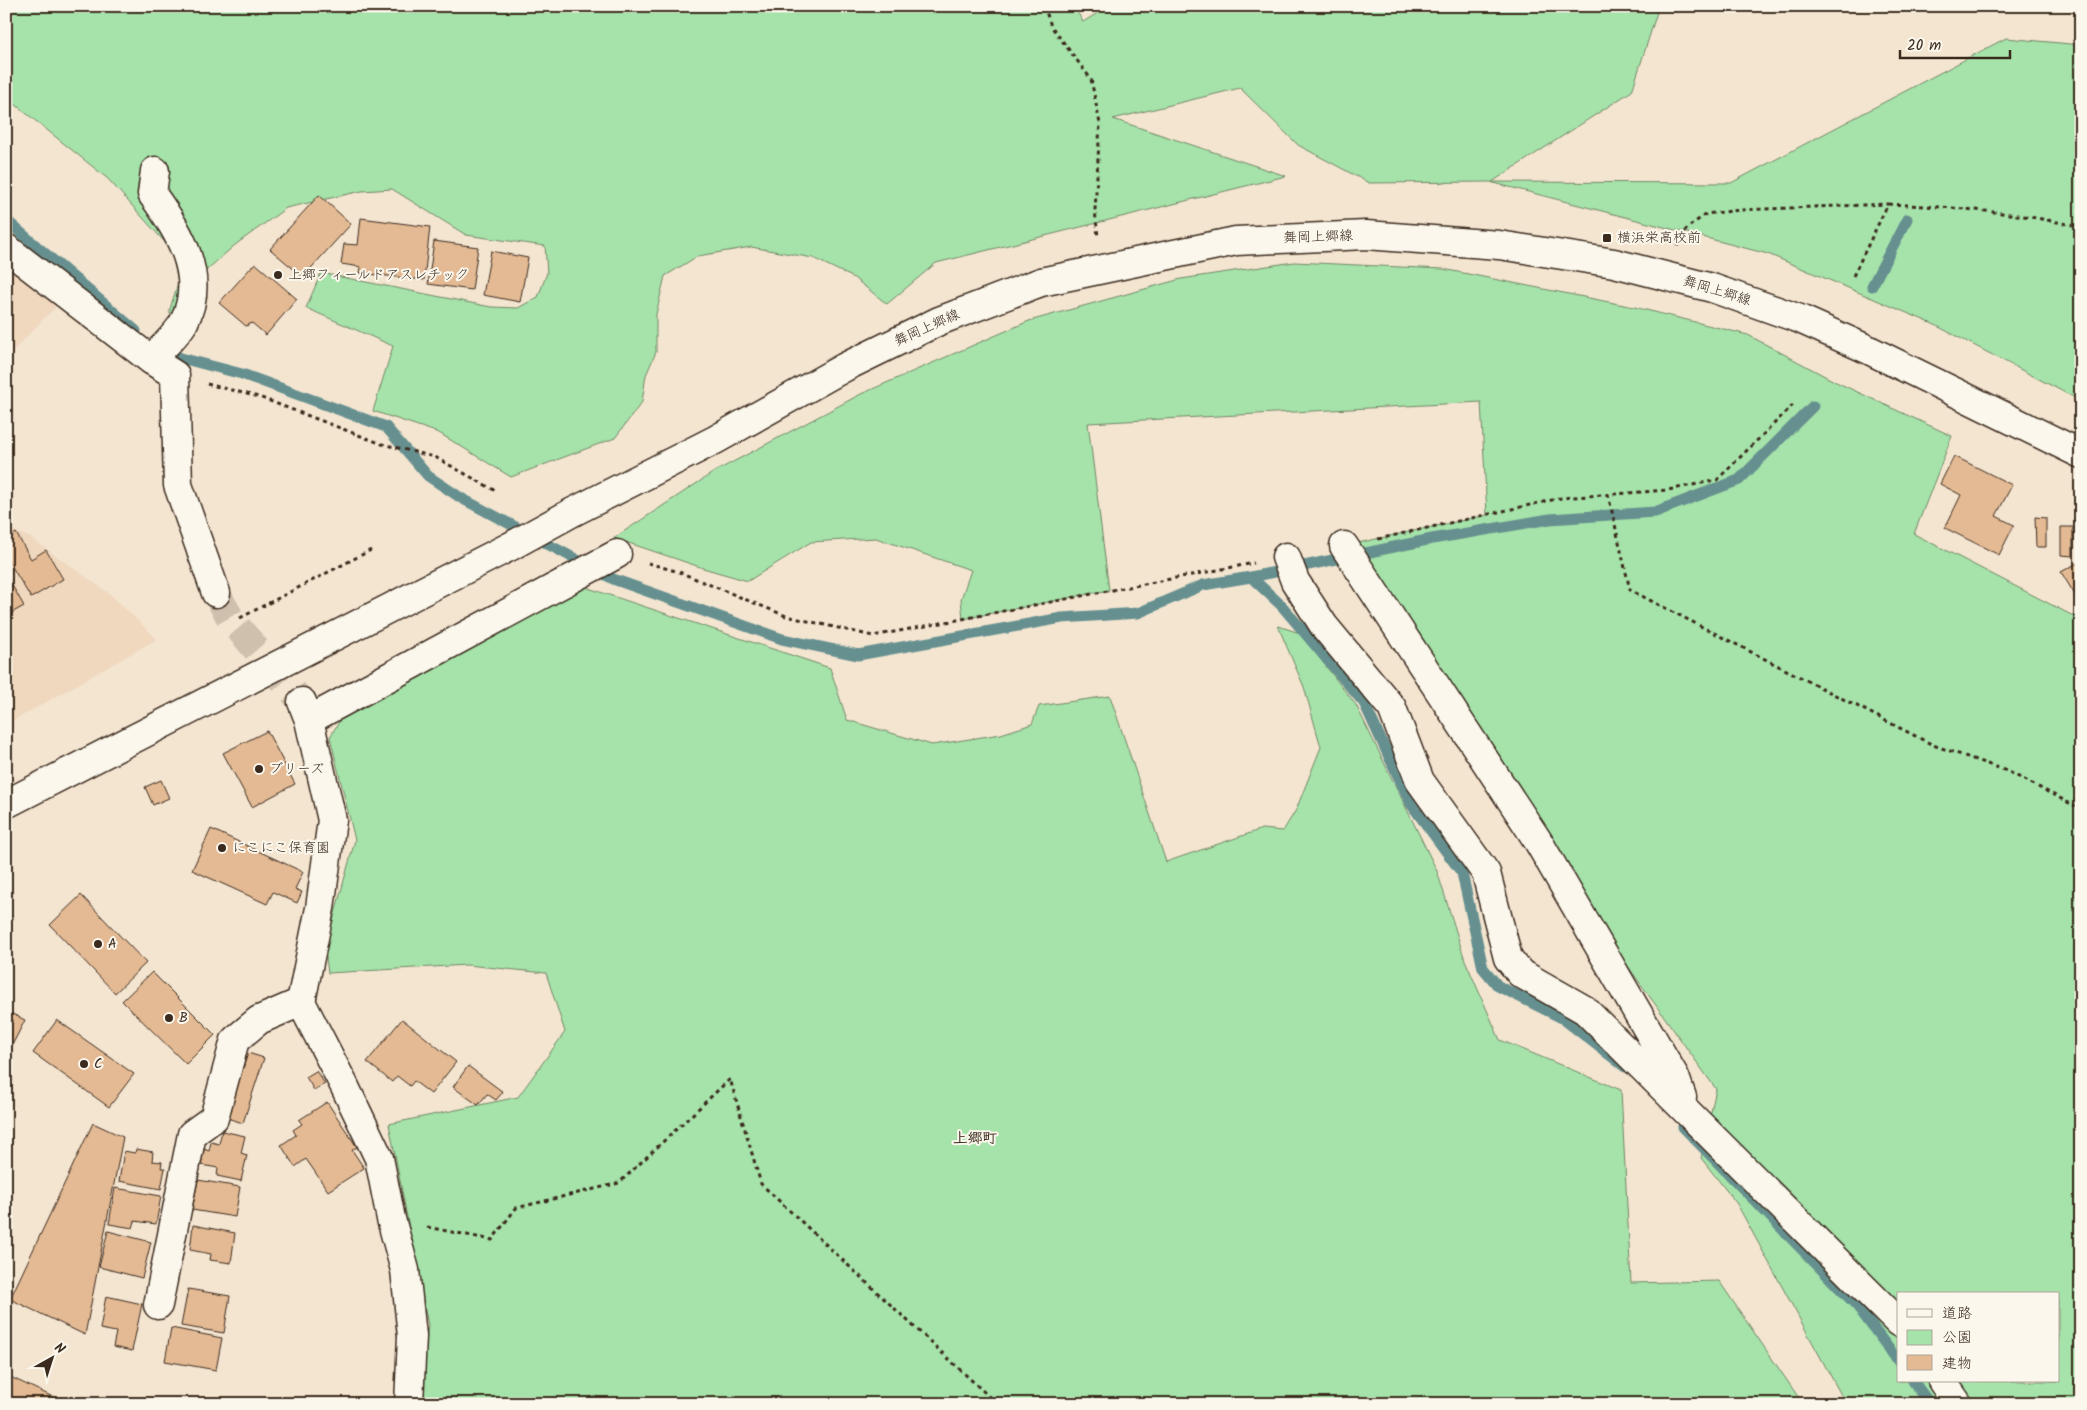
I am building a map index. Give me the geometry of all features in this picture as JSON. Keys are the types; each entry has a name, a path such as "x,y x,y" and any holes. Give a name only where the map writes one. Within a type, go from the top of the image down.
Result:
{"street":[{"path":"155,171 152,194 176,227 191,268 193,297 183,323 156,354"},
{"name":"舞岡上郷線","path":"6,804 511,546 573,512 715,440 844,367 939,321 1041,282 1236,241 1366,235 1499,246 1614,263 1712,288 1800,319 1867,349 2081,454"},
{"path":"6,248 156,354 175,375 178,484 216,593"},
{"path":"1345,547 1538,841 1676,1077 1684,1106"},
{"path":"409,1404 412,1370 411,1326 405,1270 391,1219 379,1158 301,1002 320,908 332,820 306,711 616,555"},
{"path":"1289,566 1324,626 1392,708 1420,780 1486,873 1508,958 1520,972 1585,1010 1684,1106 1897,1321"},
{"path":"158,1305 192,1134 214,1118 235,1040 259,1020 301,1002"},
{"path":"1943,1382 1958,1404"}],"path":[{"path":"1044,6 1051,26 1091,79 1100,124 1094,210 1102,269"},
{"path":"1661,275 1687,228 1706,214 1740,210 1888,204 1961,208 2054,221 2081,227"},
{"path":"1853,276 1888,204"},
{"path":"175,375 259,397 382,444 435,457 496,491"},
{"path":"1345,547 1560,498 1609,496 1668,490 1717,480 1793,405"},
{"path":"1609,496 1630,590 1933,745 2007,771 2081,809"},
{"path":"232,621 371,550"},
{"path":"616,555 679,572 786,616 874,636 1289,566"},
{"path":"391,1219 492,1240 516,1208 620,1183 730,1079 761,1184 997,1404"}],"shaded area":[{"path":"6,248 67,295 6,358"},
{"path":"6,527 31,538 110,594 157,639 6,725"}],"green space":[{"path":"6,6 1074,6 1083,22 1109,6 1659,6 1632,91 1492,182 1731,183 2006,38 2081,45 2081,401 1933,324 1768,254 1490,182 1369,183 1298,145 1240,88 1113,119 1286,176 936,263 887,304 854,278 813,258 751,247 698,256 665,276 656,314 656,352 646,375 642,402 615,438 511,477 439,433 373,411 393,346 306,308 321,273 491,307 518,308 538,297 547,273 545,246 466,235 392,189 362,191 286,208 235,245 185,289 177,314 169,312 178,283 171,249 108,179 6,97"},
{"path":"1294,262 1443,269 1634,307 1748,335 1836,382 1952,436 1914,534 2081,620 2081,1404 1846,1404 1737,1204 1701,1158 1716,1089 1538,841 1344,546 1487,515 1481,402 1088,423 1109,590 963,619 961,599 971,570 876,538 811,542 748,581 614,538 714,472 861,394 1029,321 1181,279"},
{"path":"579,585 830,668 847,720 932,745 1001,734 1032,724 1039,706 1110,696 1166,862 1262,829 1283,831 1296,810 1321,747 1304,687 1278,626 1300,633 1356,705 1437,871 1465,960 1500,1040 1621,1090 1631,1283 1719,1281 1803,1404 419,1404 428,1325 389,1124 518,1097 565,1032 546,973 467,965 328,973 325,950 355,840 330,737 349,705"}],"building":[{"path":"319,195 351,224 303,277 270,249"},
{"path":"361,218 430,227 424,280 360,273 361,267 341,264 344,244 358,245"},
{"path":"434,241 478,247 472,290 428,284"},
{"path":"491,251 528,258 520,302 483,295"},
{"path":"255,263 297,299 266,335 252,323 246,326 219,303"},
{"path":"1954,456 2012,485 1996,516 2014,525 1999,555 1945,528 1961,495 1940,484"},
{"path":"2035,517 2046,518 2046,547 2036,547"},
{"path":"2061,527 2073,527 2073,556 2061,555"},
{"path":"16,533 31,559 46,550 63,579 31,598 6,557 6,539"},
{"path":"2081,561 2081,603 2080,603 2061,572"},
{"path":"6,575 24,606 6,616"},
{"name":"ブリーズ","path":"267,731 295,784 252,807 223,753"},
{"path":"161,780 169,798 153,805 145,787"},
{"path":"211,829 303,872 295,889 302,892 297,903 273,892 267,904 192,870"},
{"name":"A","path":"81,895 146,963 115,993 50,925"},
{"name":"B","path":"152,972 215,1035 186,1064 122,1001"},
{"path":"6,1011 25,1020 6,1057"},
{"path":"402,1019 456,1062 431,1094 414,1081 410,1086 397,1076 392,1082 367,1062"},
{"name":"C","path":"57,1020 134,1074 109,1107 33,1053"},
{"path":"248,1053 264,1058 243,1123 227,1118"},
{"path":"468,1066 503,1092 496,1100 487,1094 478,1105 453,1087"},
{"path":"316,1071 325,1084 314,1090 306,1077"},
{"path":"327,1102 357,1147 352,1150 364,1168 328,1191 306,1159 295,1167 281,1145 296,1135 293,1130 302,1124 299,1120"},
{"path":"93,1123 123,1137 85,1335 10,1299"},
{"path":"222,1131 245,1136 241,1153 247,1155 241,1181 217,1176 218,1168 201,1165 204,1149 209,1151 211,1142 219,1144"},
{"path":"136,1149 153,1152 152,1161 162,1162 161,1168 165,1168 161,1189 119,1181 124,1151 135,1153"},
{"path":"198,1180 240,1187 235,1217 192,1210"},
{"path":"115,1188 161,1196 156,1224 135,1221 133,1228 109,1224"},
{"path":"193,1225 235,1233 231,1263 210,1260 211,1254 190,1250"},
{"path":"108,1231 151,1242 142,1278 99,1267"},
{"path":"188,1289 230,1296 224,1333 181,1326"},
{"path":"106,1296 142,1304 132,1351 113,1347 116,1332 100,1329"},
{"path":"171,1328 222,1338 216,1370 165,1361"},
{"path":"6,1375 68,1404 6,1404"}],"waterway":[{"path":"1872,286 1907,219"},
{"path":"6,220 136,331"},
{"path":"162,348 181,358 242,374 386,427 428,476 461,498 613,579 782,639 858,655 1062,618 1138,613 1203,585 1251,577 1282,606 1364,703 1411,804 1462,873 1483,968 1498,986 1562,1018 1625,1067"},
{"path":"1251,577 1432,539 1550,519 1655,512 1739,480 1813,406"},
{"path":"1683,1127 1857,1306 1897,1360"},
{"path":"1914,1382 1930,1404"}],"tunnel":[{"path":"216,593 232,621 302,702"}],"place":[{"name":"横浜栄高校前","path":"1607,238"},
{"name":"上郷フィールドアスレチック","path":"278,275"},
{"name":"ブリーズ","path":"259,769"},
{"name":"にこにこ保育園","path":"222,848"},
{"name":"A","path":"98,944"},
{"name":"B","path":"169,1018"},
{"name":"C","path":"84,1064"}],"district":[{"name":"上郷町","path":"975,1139"}]}
